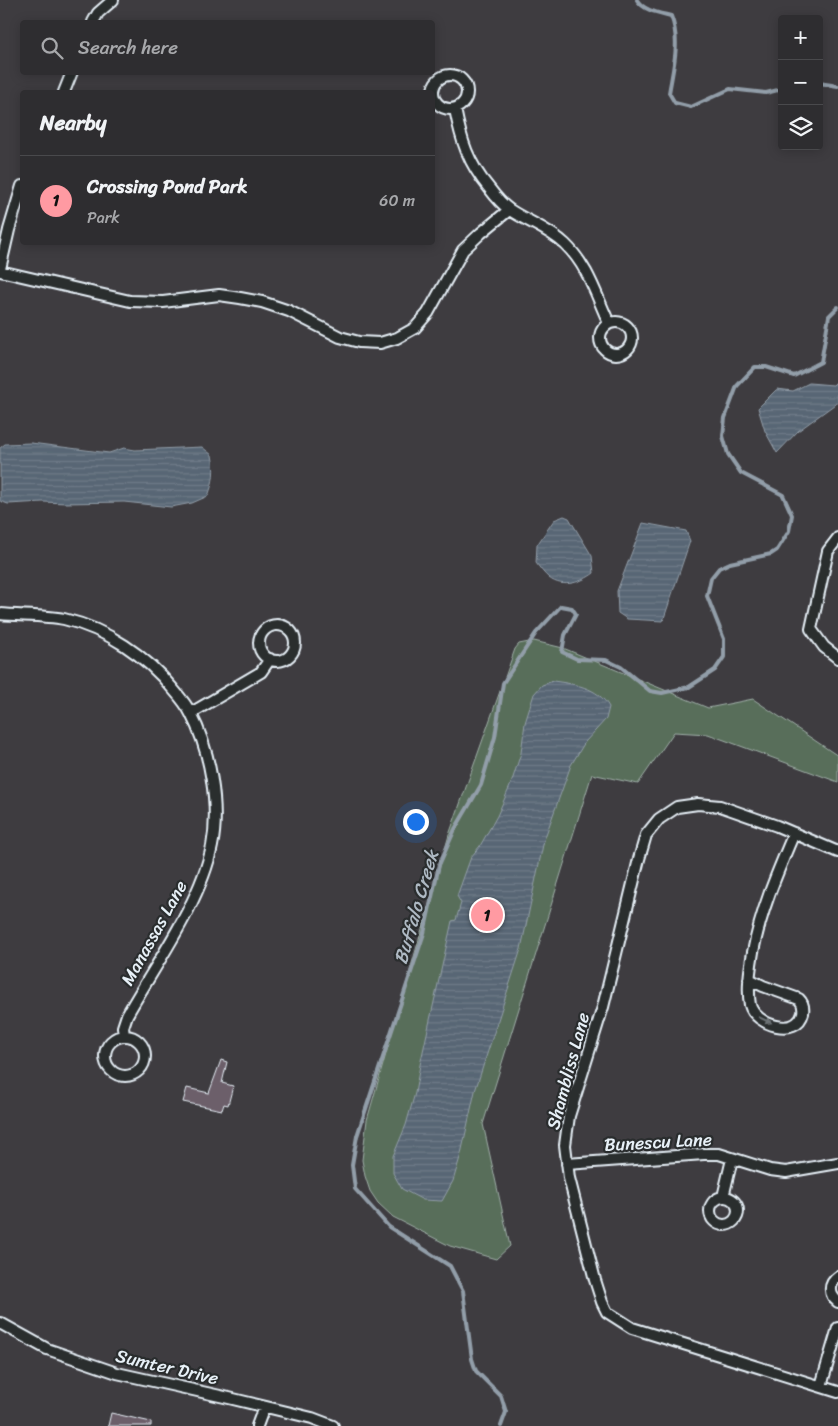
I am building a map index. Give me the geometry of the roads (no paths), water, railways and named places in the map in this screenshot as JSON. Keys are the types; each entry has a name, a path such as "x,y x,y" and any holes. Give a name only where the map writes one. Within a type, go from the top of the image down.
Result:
{"street":[{"path":"94,20 98,13 112,0"},
{"path":"65,90 71,75"},
{"path":"455,109 466,154 478,176 497,199 510,210 544,228 564,243 580,261 590,278 609,323"},
{"path":"20,193 0,270 130,301 163,302 219,295 262,302 289,311 340,337 359,342 380,343 397,338 415,328 428,314 463,250 480,233 510,210"},
{"path":"838,538 828,551 811,628 824,647 838,658"},
{"name":"Manassas Lane","path":"0,614 63,619 100,631 126,646 158,670 181,698 191,714 207,756 213,784 215,811 212,846 202,878 186,914 127,1015 123,1027 124,1036"},
{"path":"191,714 261,672 270,659"},
{"name":"Shambliss Lane","path":"838,852 777,826 720,806 698,804 677,808 660,819 646,835 639,859 603,1007 569,1116 565,1145 569,1178 595,1280 607,1312 632,1328 838,1392"},
{"path":"749,979 799,999 804,1008 798,1024 790,1027 781,1026 764,1021 755,1015 750,1005 749,979 758,924 794,834"},
{"name":"Bunescu Lane","path":"567,1164 704,1154 719,1154 770,1170 786,1172 838,1163"},
{"path":"722,1197 732,1159"},
{"path":"838,1277 833,1281 830,1290 834,1299 838,1302"},
{"name":"Sumter Drive","path":"0,1323 47,1349 117,1374 264,1406 312,1418 333,1426"},
{"path":"821,1386 838,1328"},
{"path":"257,1426 264,1406"}],"water":[{"path":"838,380 838,402 798,431 777,453 765,431 758,408 777,389 793,391 809,383 833,385"},
{"path":"31,443 109,453 124,448 135,450 202,447 212,455 213,480 208,496 192,503 171,507 124,502 8,504 0,501 0,448 5,444"},
{"path":"564,516 569,518 592,556 594,573 584,579 566,584 549,578 536,563 537,545 554,520"},
{"path":"643,523 686,531 690,541 663,621 627,619 618,613 617,591"},
{"path":"553,681 585,688 599,695 609,707 606,719 585,742 571,765 544,840 521,949 475,1091 453,1181 442,1201 423,1200 402,1189 393,1173 393,1156 406,1125 415,1093 452,921 456,920 461,903 457,896 471,857 480,846 497,816 511,784 521,753 525,723 534,694 542,685"}],"waterway":[{"name":"Buffalo Creek","path":"637,0 648,9 671,16 676,45 669,93 675,103 691,107 730,89 766,93 778,90"},
{"name":"Buffalo Creek","path":"823,84 838,86"},
{"name":"Buffalo Creek","path":"501,1426 506,1412 501,1396 476,1371 472,1359 463,1291 450,1266 389,1227 355,1189 352,1165 357,1136 424,933 439,865 455,829 481,785 495,737 503,683 536,633 561,606 572,608 576,614 565,635 562,652 577,659 606,660 621,667 650,691 662,693 689,687 715,670 724,657 724,639 707,596 711,578 719,568 730,563 771,554 777,550 789,531 792,515 783,495 741,473 728,454 723,436 725,418 737,386 755,367 766,367 794,376 821,362 829,316 838,307"}],"place":[{"name":"Crossing Pond Park","path":"487,915"}]}
